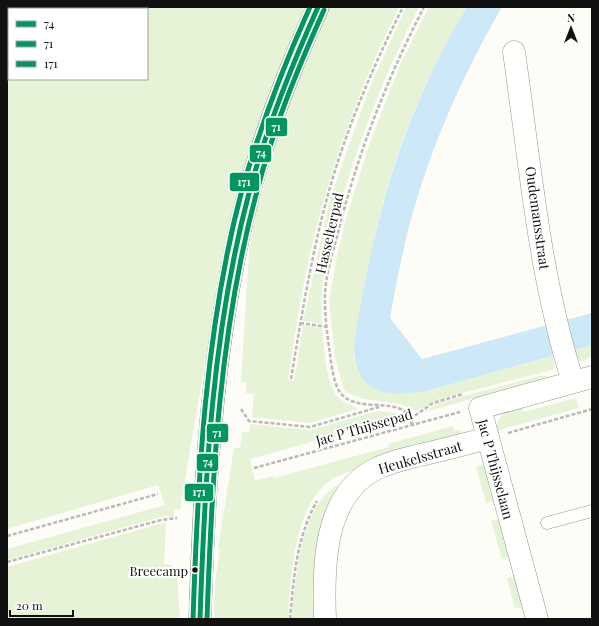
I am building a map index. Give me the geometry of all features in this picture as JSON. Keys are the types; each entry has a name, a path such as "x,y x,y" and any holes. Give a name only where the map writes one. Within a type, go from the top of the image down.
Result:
{"main road":[{"path":"200,619 213,393 227,294 242,221 273,113 296,54 318,7"}],"street":[{"name":"Oudemansstraat","path":"514,52 543,263 553,313 577,375"},
{"name":"Jac P Thijsselaan","path":"537,619 480,408 577,375"},
{"name":"Heukelsstraat","path":"325,619 324,595 327,550 333,520 348,492 367,474 387,464 488,438"}],"lane":[{"path":"547,523 592,511"}],"path":[{"path":"291,379 300,323 330,191 366,88 403,7"},
{"name":"Hasselterpad","path":"412,424 404,411 352,401 340,392 336,384 331,358 324,301 332,255 349,190 364,143 396,63 424,7"},
{"path":"300,323 327,327"},
{"path":"241,409 249,421 310,426 382,406"},
{"name":"Jac P Thijssepad","path":"254,468 412,424 480,408"},
{"path":"488,438 592,409"},
{"path":"7,536 158,494"},
{"path":"7,562 161,520 177,518"}],"green space":[{"path":"7,7 305,7 283,58 268,102 229,233 219,281 180,509 174,509 174,517 165,516 7,560 7,549 165,505 158,485 7,529"},
{"path":"330,7 399,7 377,53 358,100 340,147 325,196 308,265 288,380 294,381 303,325 322,328 326,364 333,390 337,396 347,404 358,409 309,423 252,417 254,394 246,393 247,383 241,382 249,252 253,221 284,117 306,58"},
{"path":"406,7 419,7 394,58 372,110 353,163 330,244 323,283 321,310 322,324 303,321 330,199 369,89"},
{"path":"429,7 467,7 431,73 415,108 390,179 380,216 356,333 354,359 426,391 553,356 555,369 436,400 417,411 400,404 360,398 344,390 335,357 329,301 344,226 369,145 400,65"},
{"path":"592,345 592,356 580,362 574,350"},
{"path":"539,376 548,376 549,378 424,412 438,403"},
{"path":"576,398 579,408 496,431 500,417 507,412 522,407 524,412"},
{"path":"377,411 396,413 397,420 384,425 382,422 250,459 255,481 273,476 274,478 389,447 388,444 453,426 455,431 460,430 462,435 360,470 338,476 321,489 309,506 300,528 295,551 288,619 214,619 215,581 220,550 218,549 234,448 240,448 242,432 249,432 250,424 310,430"},
{"path":"484,464 494,501 486,503 476,467"},
{"path":"345,482 316,619 292,619 298,562 309,522 318,504 330,491"},
{"path":"499,519 509,557 502,559 491,521"},
{"path":"166,522 164,564 172,565 171,574 177,575 180,619 7,619 7,567"},
{"path":"514,576 523,607 515,609 507,578"}],"water":[{"path":"467,7 502,7 456,95 431,157 411,220 401,260 390,318 422,359 592,313 592,345 426,391 397,394 385,392 375,389 366,382 360,373 356,361 354,345 371,256 381,212 393,170 408,128 444,47"}],"transit line":[{"name":"171","path":"193,619 201,457 206,403 219,296 229,242 256,143 281,75 310,7"},
{"name":"74","path":"200,619 212,404 226,298 236,245 263,145 298,52 318,7"},
{"name":"71","path":"207,619 215,459 220,406 233,300 243,247 262,171 277,124 304,55 324,10"}],"place":[{"name":"Breecamp","path":"195,570"}]}
